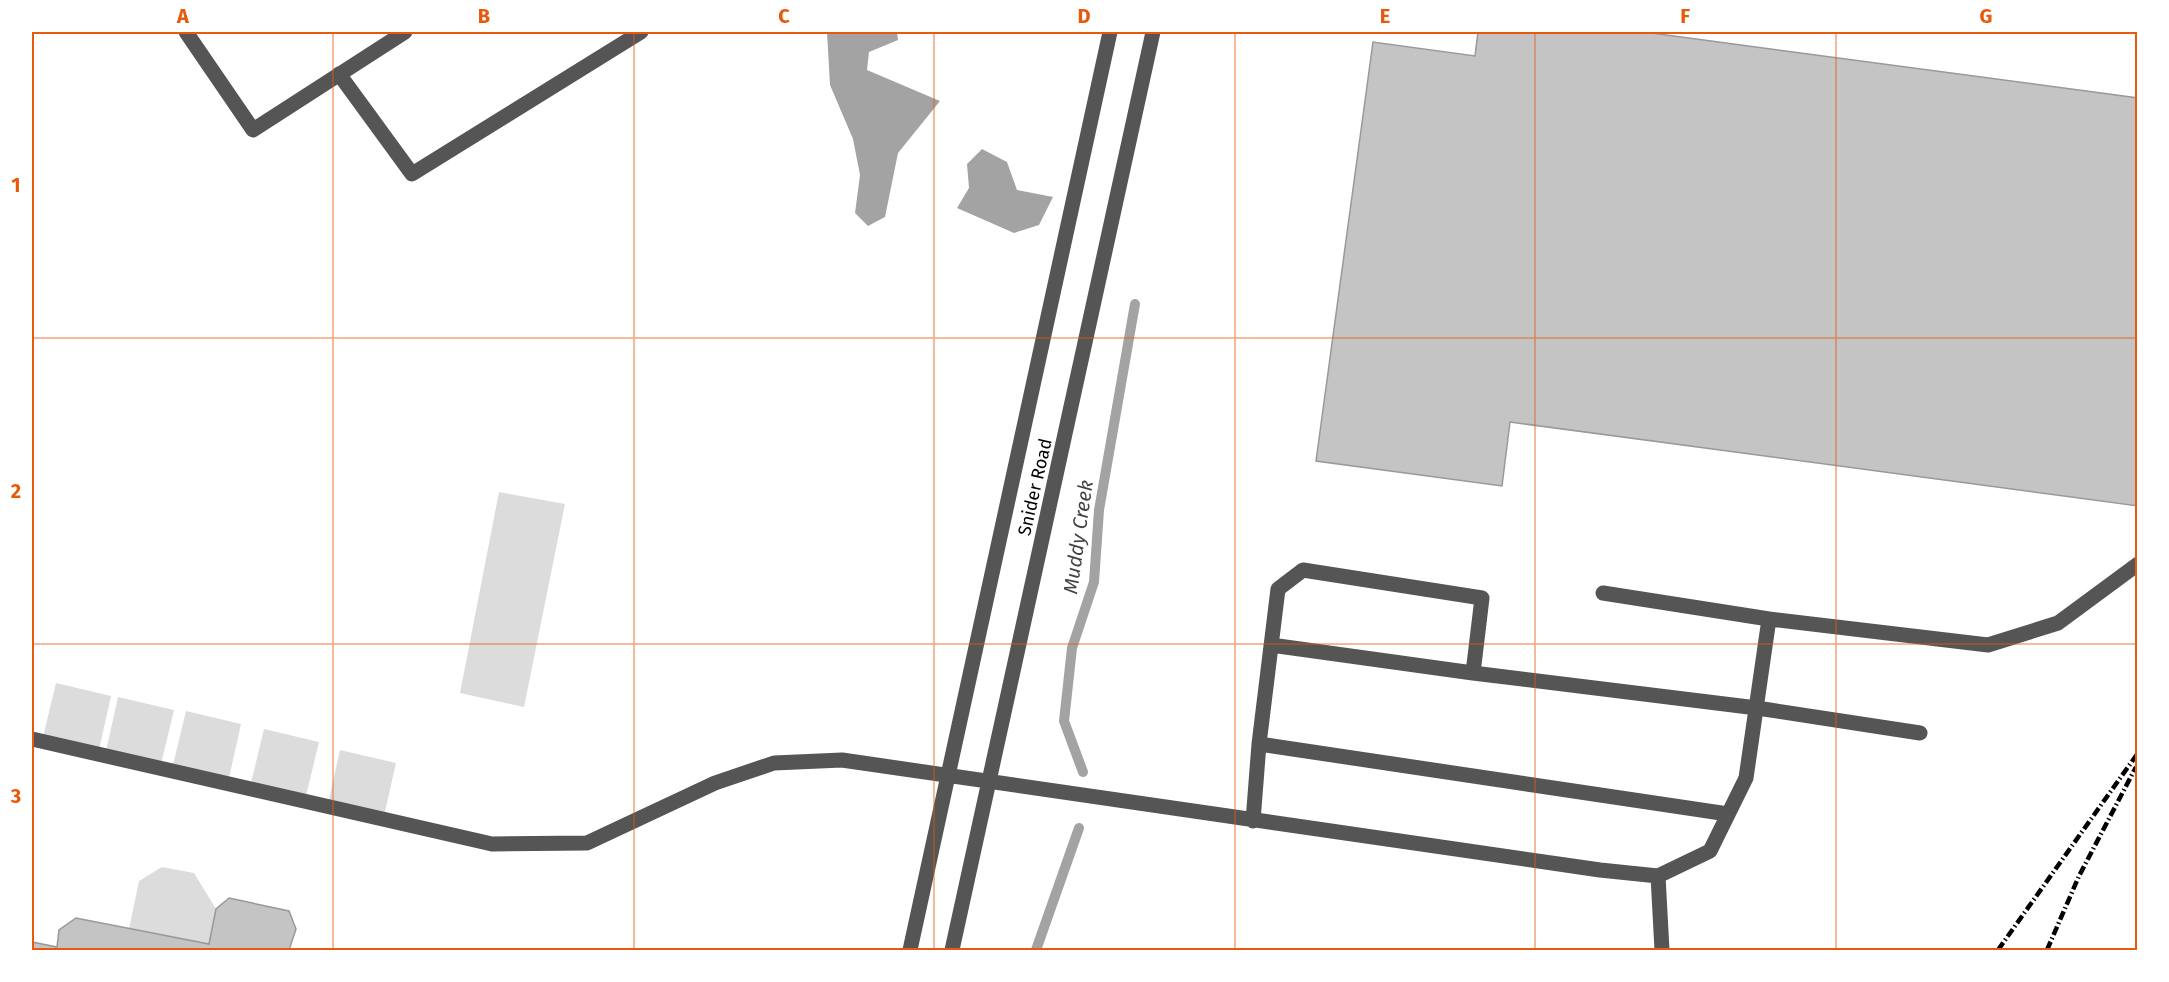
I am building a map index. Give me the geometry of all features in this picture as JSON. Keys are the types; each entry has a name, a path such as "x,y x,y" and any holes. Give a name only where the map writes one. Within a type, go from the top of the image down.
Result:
{"street":[{"path":"186,32 252,130 405,32"},
{"path":"339,74 412,174 641,32"},
{"name":"Snider Road","path":"910,951 1110,32"},
{"name":"Snider Road","path":"952,951 1153,32"},
{"path":"1603,592 1769,619 1988,645 2058,623 2138,564"},
{"path":"1253,820 1259,744 1278,589 1303,570 1482,598 1473,673"},
{"path":"32,739 492,844 587,843 715,783 774,762 842,760 989,783 1658,876 1710,851 1746,778 1769,619"},
{"path":"1271,645 1757,708 1920,733"},
{"path":"1259,744 1728,814"},
{"path":"1658,876 1662,951"}],"shaded area":[{"path":"827,32 897,32 898,40 869,52 867,70 940,101 898,153 885,217 868,226 855,213 860,175 853,139 830,85"},
{"path":"982,149 1007,162 1017,190 1053,197 1039,225 1014,233 957,208 969,188 967,164"},
{"path":"499,492 565,504 524,707 460,693"},
{"path":"56,683 111,696 99,750 43,737"},
{"path":"118,697 174,710 161,764 106,751"},
{"path":"186,711 241,724 229,778 173,765"},
{"path":"264,729 319,742 306,796 251,783"},
{"path":"340,750 396,763 384,816 328,804"},
{"path":"162,867 194,873 216,909 209,944 129,929 139,881"}],"building":[{"path":"1478,32 1644,32 2138,98 2138,506 1510,422 1502,486 1316,461 1373,42 1475,56"},
{"path":"229,898 289,911 296,929 289,950 32,950 32,942 57,947 59,930 76,918 209,944 216,909"}],"waterway":[{"name":"Muddy Creek","path":"1083,772 1064,721 1072,648 1094,582 1099,510 1135,304"},
{"name":"Muddy Creek","path":"1036,950 1079,828"}],"railway":[{"path":"1998,950 2138,753"},
{"path":"2047,950 2079,876 2136,767"}]}
